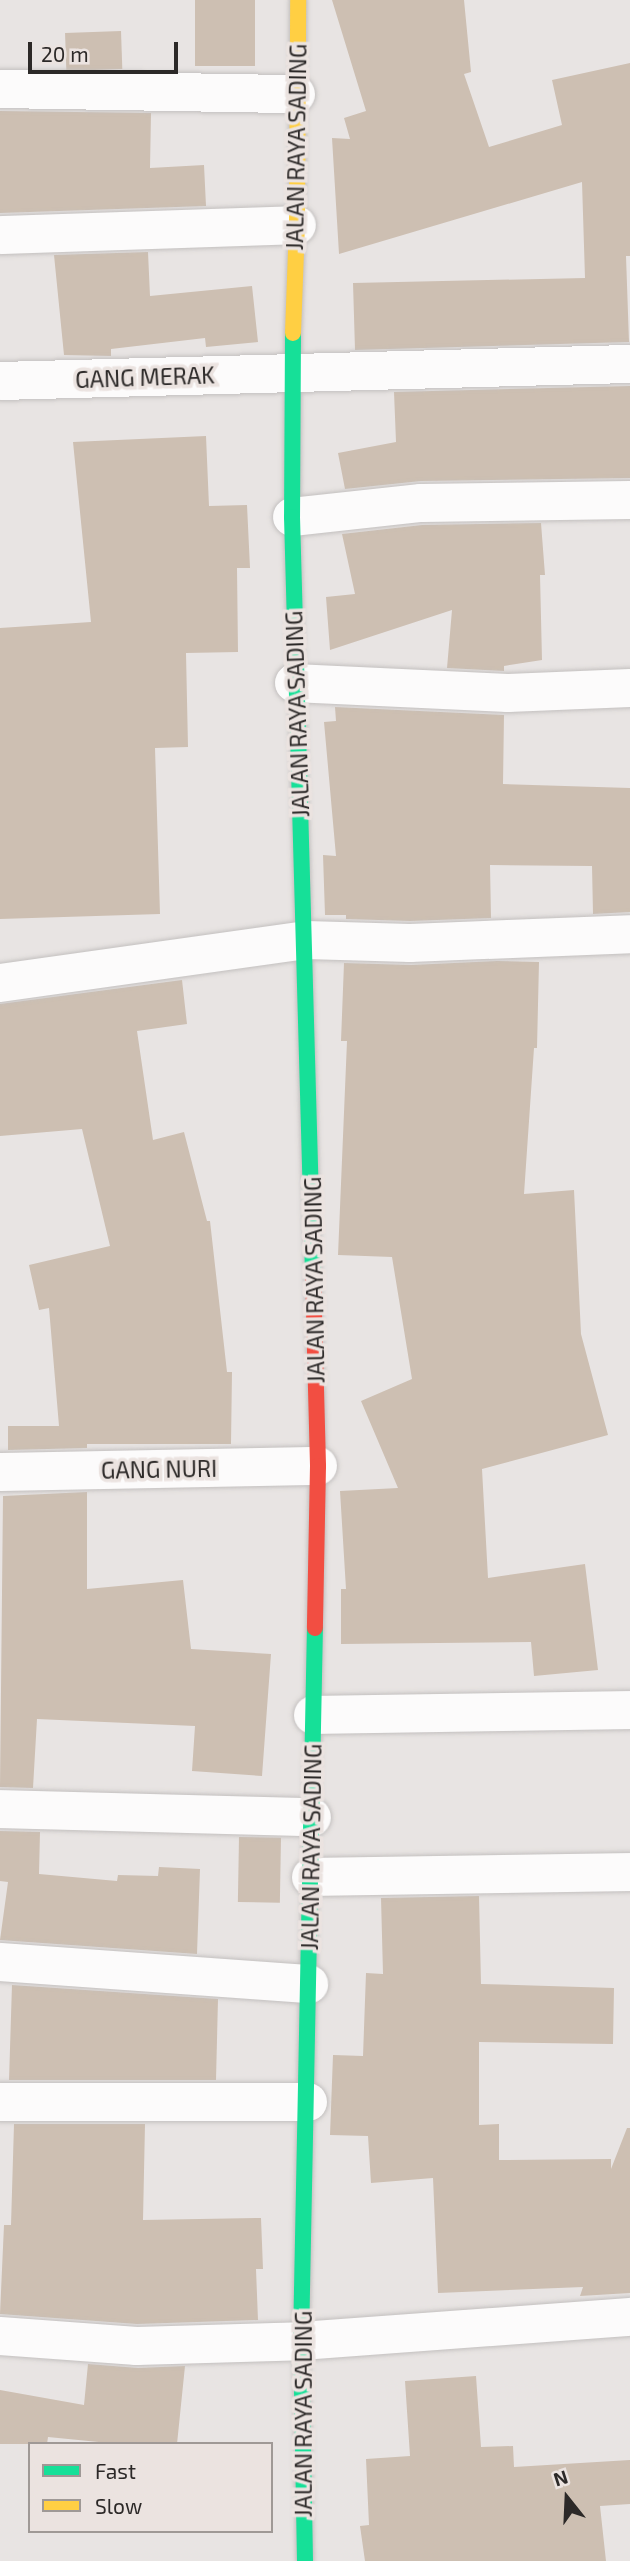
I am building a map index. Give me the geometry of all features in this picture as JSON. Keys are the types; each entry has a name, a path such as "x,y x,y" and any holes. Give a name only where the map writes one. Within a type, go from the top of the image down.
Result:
{"street":[{"name":"JALAN RAYA SADING","path":"298,0 297,225 291,373 294,683 306,940 318,1466 308,2102 301,2341 305,2561"},
{"path":"0,89 296,94"},
{"path":"0,235 297,225"},
{"name":"GANG MERAK","path":"0,381 436,367 630,364"},
{"path":"292,517 421,503 630,500"},
{"path":"294,683 508,692 630,688"},
{"path":"0,983 306,940 410,943 630,934"},
{"name":"GANG NURI","path":"0,1472 318,1466"},
{"path":"313,1715 630,1710"},
{"path":"0,1809 312,1816"},
{"path":"312,1877 630,1872"},
{"path":"0,1962 309,1984"},
{"path":"0,2102 308,2102"},
{"path":"0,2336 137,2346 301,2341 630,2317"}],"building":[{"path":"195,0 255,0 255,66 195,66"},
{"path":"332,0 464,0 471,72 464,74 489,147 562,125 552,80 630,63 630,256 626,256 629,342 355,350 353,283 585,278 582,182 339,254 332,138 350,139 344,118 366,111"},
{"path":"121,31 122,69 66,71 65,33"},
{"path":"0,111 151,113 150,168 204,165 206,206 0,213"},
{"path":"148,252 150,296 252,286 258,342 206,347 205,338 111,349 111,356 64,355 54,255"},
{"path":"630,386 630,478 421,481 345,489 338,453 396,442 394,392"},
{"path":"206,436 209,506 247,505 250,568 237,568 238,652 186,653 188,747 155,748 160,914 0,919 0,628 91,622 73,442"},
{"path":"541,523 545,575 540,575 542,660 504,666 504,671 447,668 452,610 330,650 326,597 355,594 342,534 422,525"},
{"path":"335,707 504,715 503,784 630,788 630,912 593,914 592,866 490,865 491,918 410,921 346,919 346,915 325,915 323,855 336,856 324,722 336,721"},
{"path":"539,962 537,1048 534,1048 524,1194 574,1190 581,1334 608,1435 482,1469 488,1578 585,1564 598,1670 534,1676 531,1642 341,1644 341,1589 346,1589 340,1491 398,1488 361,1401 412,1379 392,1257 338,1255 347,1041 341,1041 344,963 411,965"},
{"path":"182,980 187,1024 137,1031 153,1140 184,1132 207,1221 210,1221 227,1372 232,1372 231,1444 87,1444 87,1448 8,1450 8,1426 59,1426 49,1308 39,1310 29,1265 110,1246 82,1129 0,1136 0,1004"},
{"path":"87,1492 87,1589 183,1580 191,1649 271,1654 262,1776 192,1771 195,1726 37,1719 33,1788 0,1787 3,1496"},
{"path":"0,1831 40,1832 39,1874 117,1881 118,1875 158,1876 159,1867 200,1869 197,1954 0,1940 8,1882 0,1881"},
{"path":"239,1837 281,1838 280,1903 238,1902"},
{"path":"479,1896 481,1984 614,1988 613,2044 479,2042 479,2125 499,2124 499,2160 611,2159 611,2169 627,2128 630,2128 630,2293 580,2296 583,2287 438,2293 433,2178 371,2183 368,2136 330,2135 333,2055 363,2056 366,1973 383,1974 381,1898"},
{"path":"12,1985 218,1999 216,2080 9,2080"},
{"path":"14,2124 145,2124 143,2220 261,2218 263,2269 256,2269 258,2320 137,2324 0,2314 4,2225 11,2225"},
{"path":"88,2364 138,2368 185,2366 177,2442 99,2442 48,2437 47,2442 0,2444 0,2390 84,2405"},
{"path":"476,2376 481,2447 513,2446 514,2467 630,2460 630,2504 600,2506 606,2561 365,2561 360,2526 369,2525 366,2459 410,2456 405,2381"}],"traffic: fast":[{"path":"293,333 292,517 313,1274"},
{"path":"305,2561 301,2341 315,1628"}],"traffic: slow":[{"path":"293,333 297,225 298,0"}],"traffic: jam":[{"path":"313,1274 318,1466 315,1628"}]}
